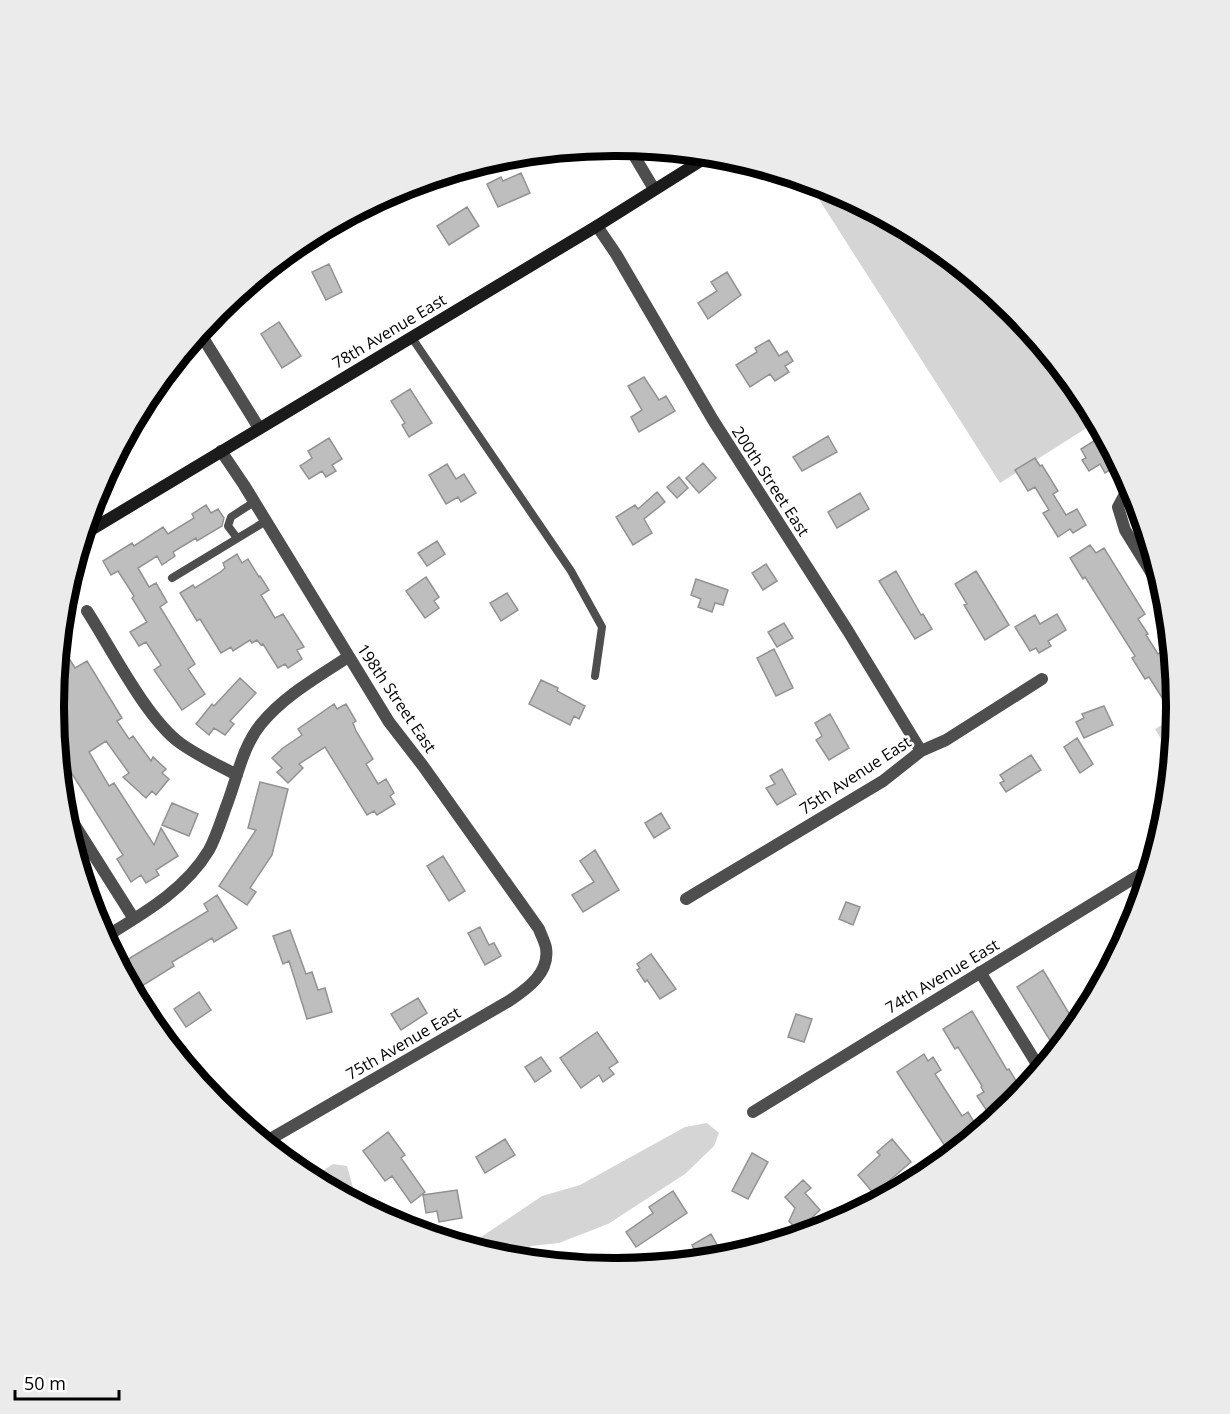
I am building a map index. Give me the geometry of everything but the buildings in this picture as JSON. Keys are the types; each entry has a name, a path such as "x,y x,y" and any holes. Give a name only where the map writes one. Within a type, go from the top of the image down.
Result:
{"street":[{"path":"634,157 654,189"},
{"name":"78th Avenue East","path":"95,527 597,226 697,163"},
{"name":"200th Street East","path":"597,226 616,254 713,420 848,631 921,751"},
{"path":"204,340 258,428"},
{"name":"198th Street East","path":"221,452 266,521 388,722 423,766 539,929 546,948 545,960"},
{"path":"1124,496 1118,507 1125,530 1147,566"},
{"path":"87,611 157,721 178,742 197,755 237,775"},
{"path":"113,932 163,900 187,878 209,849 246,746 261,724 297,690 348,657"},
{"name":"75th Avenue East","path":"686,899 883,781 921,751 946,740 1042,679"},
{"path":"79,832 134,919"},
{"name":"74th Avenue East","path":"753,1112 1138,876"},
{"name":"75th Avenue East","path":"272,1138 509,1001 531,986 540,974 545,960"},
{"path":"980,972 1036,1062"}],"lane":[{"path":"412,338 592,604 602,627 595,676"},
{"path":"237,538 228,526 231,517 254,502"},
{"path":"172,578 266,521"}],"shaded area":[{"path":"816,194 890,230 950,270 978,293 1029,344 1073,401 1089,427 1000,483"},
{"path":"1165,723 1164,744 1155,729"},
{"path":"707,1123 719,1133 714,1146 685,1174 608,1224 559,1243 531,1246 526,1250 477,1240 542,1196 580,1185 685,1127"},
{"path":"333,1164 347,1166 354,1191 340,1184 321,1172"}]}
